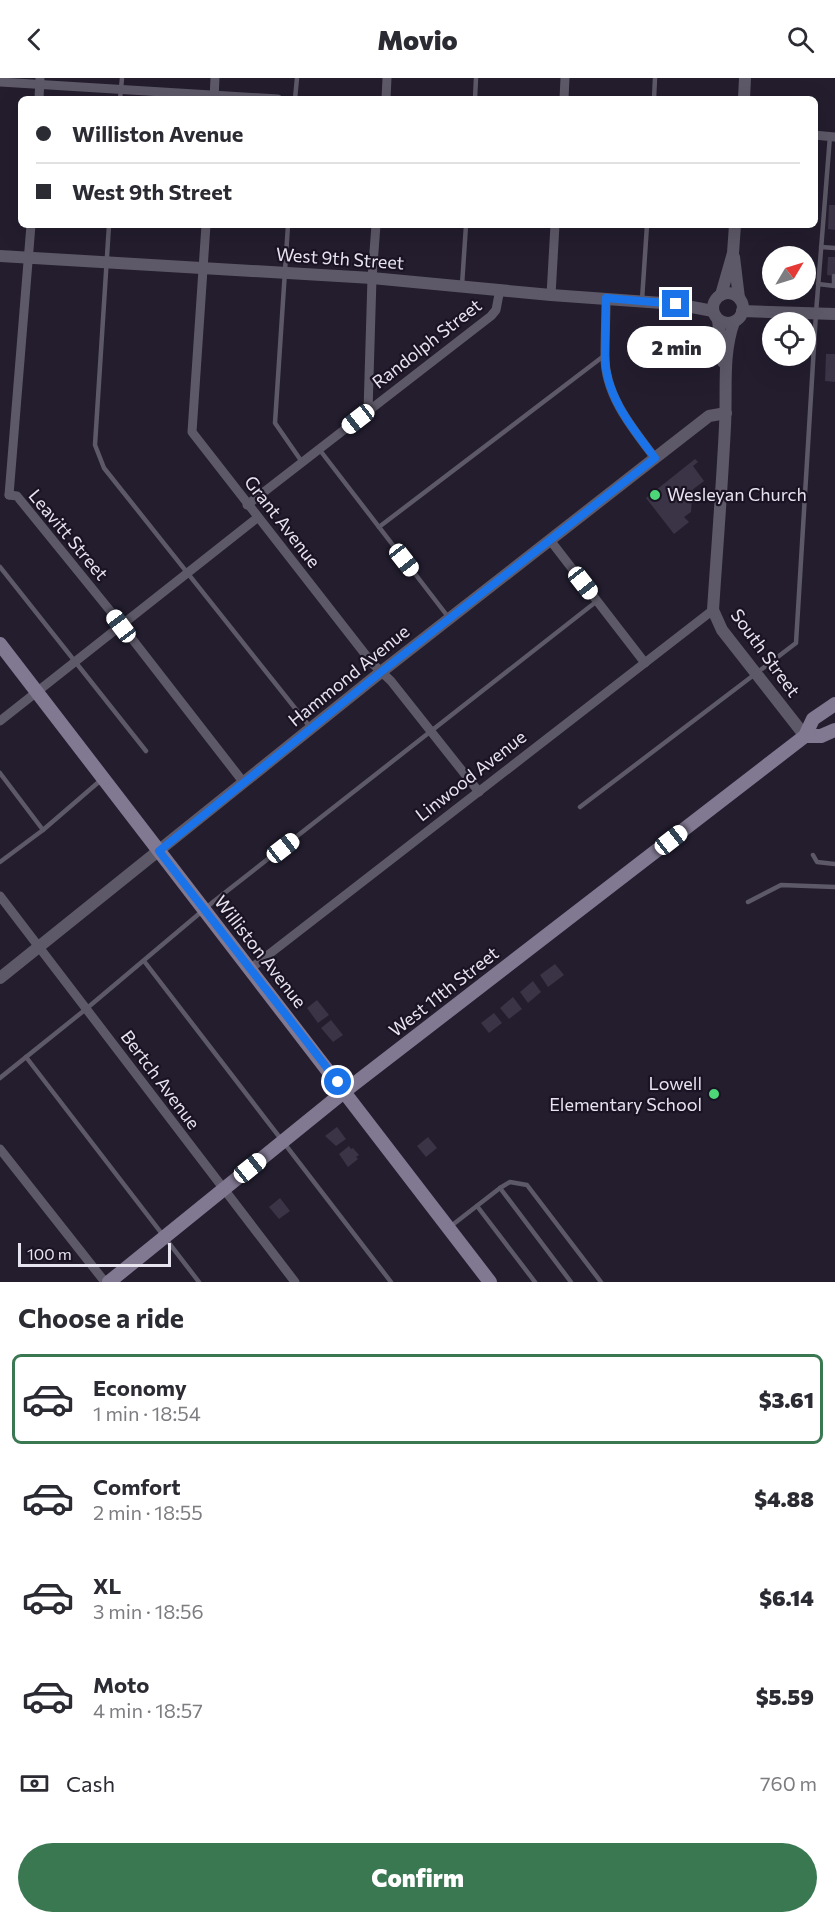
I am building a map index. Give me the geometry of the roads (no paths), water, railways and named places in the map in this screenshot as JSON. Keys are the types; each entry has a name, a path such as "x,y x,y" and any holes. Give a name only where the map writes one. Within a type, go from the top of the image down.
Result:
{"main road":[{"name":"Williston Avenue","path":"0,644 490,1282"},
{"name":"West 11th Street","path":"107,1282 345,1091 806,736 813,720 835,704"},
{"name":"West 11th Street","path":"806,736 821,736 835,730"}],"street":[{"path":"214,96 215,78"},
{"path":"386,96 387,78"},
{"path":"564,96 565,78"},
{"path":"744,96 745,78"},
{"path":"39,96 40,81"},
{"path":"0,82 40,81 121,94 168,96"},
{"name":"Leavitt Street","path":"31,228 9,495 17,496 244,783"},
{"name":"Grant Avenue","path":"206,228 192,432 257,518 479,792"},
{"path":"368,411 376,228"},
{"path":"551,295 555,228"},
{"path":"735,228 733,253 742,312"},
{"path":"733,253 719,296 713,307 715,315 726,323 734,322 742,312"},
{"name":"West 9th Street","path":"0,256 372,278 676,304 715,315"},
{"name":"Randolph Street","path":"248,505 491,316 496,310 501,290"},
{"path":"719,296 730,294 739,298"},
{"name":"West 9th Street","path":"676,304 719,296"},
{"path":"606,298 607,372 626,420 655,458"},
{"path":"742,312 762,312"},
{"path":"816,313 835,314"},
{"name":"South Street","path":"715,315 725,369"},
{"name":"South Street","path":"734,322 725,369 726,413 713,610 722,630 806,736"},
{"name":"Hammond Avenue","path":"0,978 381,672 655,458 709,416 726,413"},
{"path":"0,501 9,495"},
{"path":"0,721 257,518"},
{"path":"550,540 645,663"},
{"name":"Linwood Avenue","path":"250,969 713,610"},
{"name":"Bertch Avenue","path":"0,896 295,1282"},
{"path":"0,1149 107,1282"}],"lane":[{"path":"121,94 122,78"},
{"path":"295,96 297,78"},
{"path":"475,96 476,78"},
{"path":"654,96 655,78"},
{"path":"816,313 826,181 832,137"},
{"path":"826,181 835,181"},
{"path":"109,228 95,445 104,468 311,729"},
{"path":"288,228 275,423 302,462"},
{"path":"462,286 466,228"},
{"path":"642,301 646,228"},
{"path":"821,247 835,248"},
{"path":"818,284 834,286 834,276"},
{"path":"379,527 605,355"},
{"path":"580,807 796,643 814,366"},
{"path":"319,449 449,619"},
{"path":"0,567 146,752"},
{"path":"0,1078 87,1009 204,909 597,601"},
{"path":"0,773 43,830"},
{"path":"0,862 43,830 104,778"},
{"path":"813,855 817,862 835,864"},
{"path":"748,902 781,885 835,886"},
{"path":"144,960 391,1282"},
{"path":"26,1058 199,1282"},
{"path":"449,1228 510,1182 527,1185 601,1282"},
{"path":"500,1188 571,1282"},
{"path":"477,1206 535,1282"}],"place":[{"name":"Wesleyan Church","path":"655,495"},
{"name":"Lowell Elementary School","path":"714,1094"}]}
